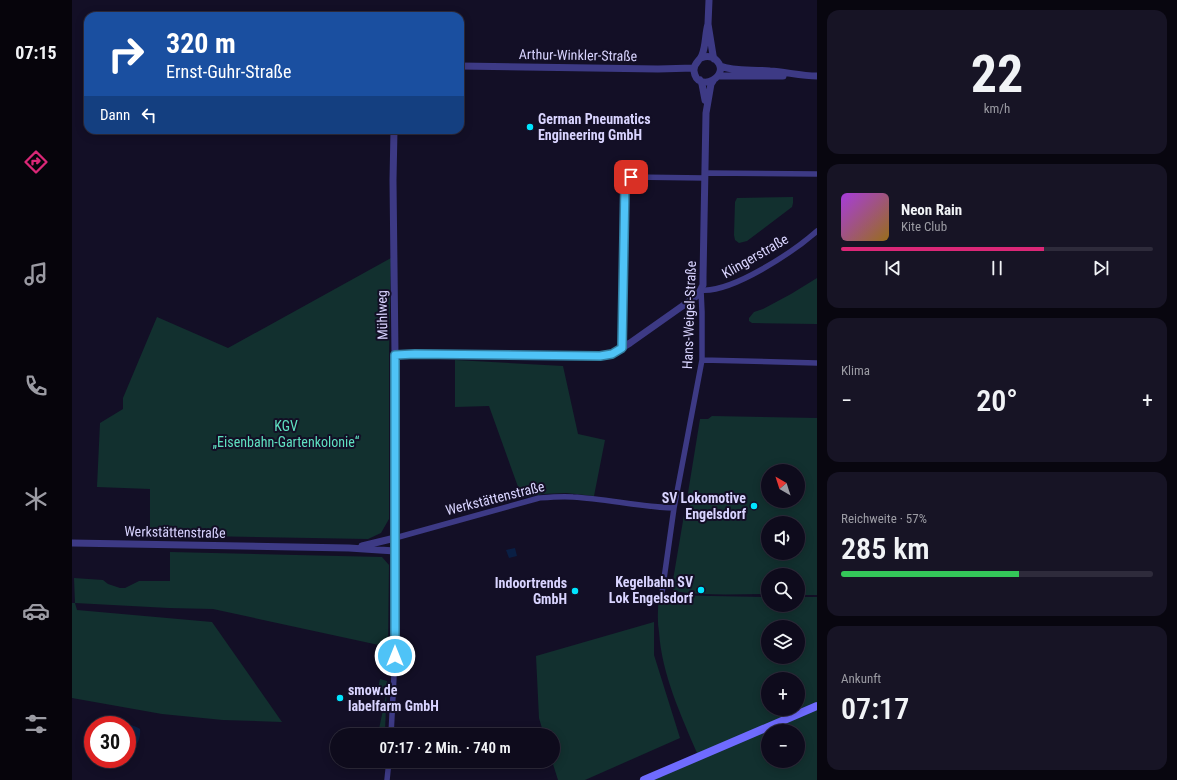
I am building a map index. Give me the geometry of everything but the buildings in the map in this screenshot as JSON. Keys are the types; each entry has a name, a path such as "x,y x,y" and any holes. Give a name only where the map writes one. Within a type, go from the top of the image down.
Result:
{"main road":[{"path":"644,780 817,706"}],"street":[{"path":"701,58 708,24 709,0"},
{"path":"708,24 714,59"},
{"path":"715,78 720,72 720,66 717,61 707,56 697,61 694,68 696,75 700,80 706,82 715,78 817,76"},
{"name":"Arthur-Winkler-Straße","path":"464,66 658,69 694,68"},
{"path":"720,66 801,76"},
{"name":"Hans-Weigel-Straße","path":"706,107 711,84 715,78"},
{"name":"Hans-Weigel-Straße","path":"662,594 674,508 702,360 701,290 703,285 706,107 700,80"},
{"name":"Mühlweg","path":"391,728 395,656 394,134"},
{"path":"622,348 626,179 631,177 705,175 817,174"},
{"name":"Klingerstraße","path":"701,290 706,291 723,288 749,276 778,260 817,231"},
{"path":"395,355 600,356 612,354 693,298 701,290"},
{"path":"702,360 817,363"},
{"name":"Werkstättenstraße","path":"348,548 367,546 539,498 574,497 656,508 674,508"},
{"name":"Werkstättenstraße","path":"72,543 395,550"},
{"path":"387,780 388,768"}],"green space":[{"path":"793,197 792,207 747,241 739,243 735,240 735,202 737,198"},
{"name":"KGV „Eisenbahn-Gartenkolonie“","path":"391,258 389,352 389,519 381,533 368,539 150,535 150,489 97,487 100,423 123,409 123,398 157,317 228,348"},
{"path":"817,278 817,324 752,323 749,321 749,318 754,312 763,309 791,294"},
{"path":"455,360 563,366 578,434 605,440 594,496 566,493 543,494 522,498 489,406 455,407"},
{"name":"SV Lokomotive Engelsdorf","path":"712,416 817,418 817,595 805,595 805,568 761,568 761,594 709,594 673,591 674,586 672,586 685,509 690,507 691,502 687,499 700,419 708,419"},
{"path":"170,552 382,557 389,565 388,647 213,609 75,603 74,578 103,580 108,584 120,588 125,588 139,581 170,581"},
{"path":"659,595 761,597 761,612 805,612 805,597 817,597 817,780 651,780 697,753 668,679 661,648 658,614"},
{"path":"72,603 75,603 77,610 212,622 282,722 223,720 162,714 72,698"},
{"path":"654,622 654,655 680,738 585,780 558,780 554,768 560,768 560,728 542,728 539,718 536,656"},
{"path":"380,679 387,681 385,728 379,728 386,695 377,693"}],"water":[{"path":"515,548 517,556 509,558 506,550"},
{"path":"136,727 140,729 138,742 136,745"}],"place":[{"name":"German Pneumatics Engineering GmbH","path":"530,127"},
{"name":"SV Lokomotive Engelsdorf","path":"754,506"},
{"name":"Kegelbahn SV Lok Engelsdorf","path":"701,590"},
{"name":"Indoortrends GmbH","path":"575,591"},
{"name":"smow.de labelfarm GmbH","path":"340,698"}],"route":[{"path":"395,656 395,355 517,354 600,356 612,354 622,348 625,183 626,179 631,177"}]}
